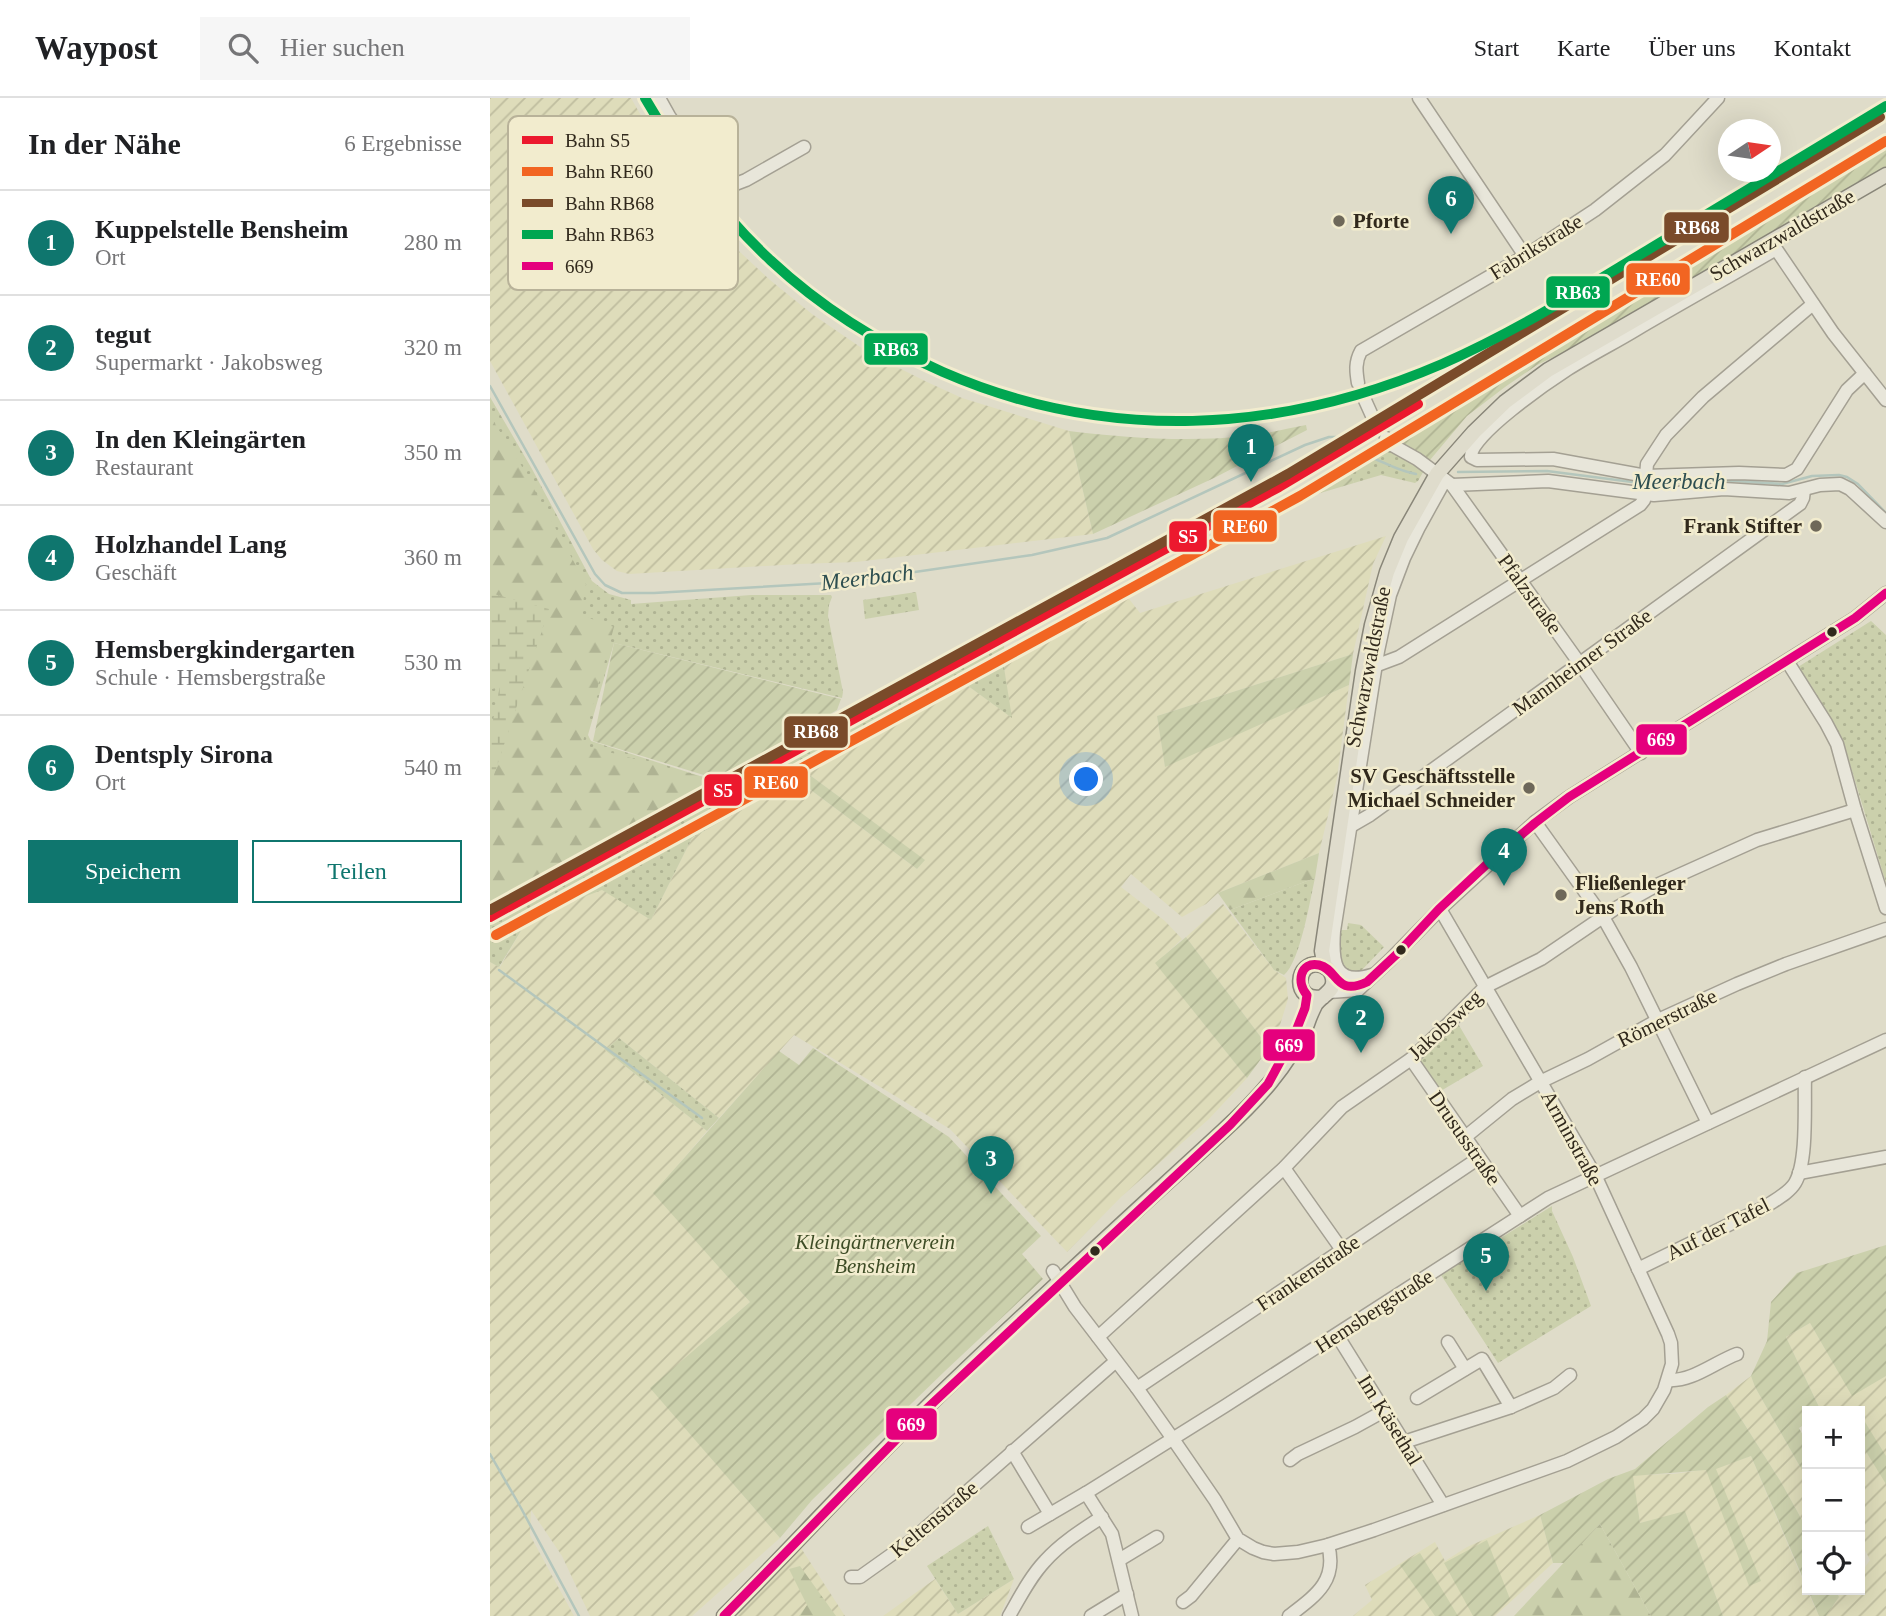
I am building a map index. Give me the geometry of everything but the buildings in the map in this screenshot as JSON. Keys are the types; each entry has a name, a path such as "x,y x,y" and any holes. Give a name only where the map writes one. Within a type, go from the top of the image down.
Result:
{"main road":[{"name":"Schwarzwaldstraße","path":"1324,964 1363,671 1383,584 1401,538 1474,432 1548,370 1886,175"},
{"path":"724,1616 1057,1277 1230,1125 1281,1070 1300,1039 1316,1003 1326,994 1332,986 1324,964 1305,968 1300,977 1301,988 1313,998 1326,994"},
{"path":"1268,1084 1294,1036 1307,995"}],"street":[{"path":"659,98 668,116"},
{"path":"1419,98 1525,256"},
{"name":"Fabrikstraße","path":"1358,383 1357,357 1361,351 1525,256 1595,210 1665,155 1718,98"},
{"path":"738,183 804,147"},
{"name":"Schwarzwaldstraße","path":"1646,476 1553,459 1477,460 1471,457 1472,449 1518,405 1568,369 1776,249 1813,304"},
{"path":"1865,373 1847,390 1797,469 1791,473 1646,476 1647,464 1665,435 1703,397 1813,304 1886,399"},
{"path":"1364,398 1373,418"},
{"path":"1386,438 1392,445 1444,479 1548,481 1645,495 1724,489 1789,493 1820,485 1840,484 1850,489 1886,522"},
{"name":"Pfalzstraße","path":"1444,479 1521,581 1641,753"},
{"name":"Schwarzwaldstraße","path":"1377,973 1361,978 1342,974 1334,963 1334,931 1376,666 1390,595 1404,558 1444,479"},
{"name":"Mannheimer Straße","path":"1351,827 1800,504 1804,490"},
{"path":"1376,666 1399,657 1521,581 1640,505 1645,495"},
{"path":"1326,994 1359,989 1535,821 1855,618 1886,593"},
{"path":"1787,661 1840,751 1855,810 1886,908"},
{"name":"Jakobsweg","path":"1098,1337 1284,1168 1342,1107 1410,1059 1485,987 1541,959 1630,899 1659,884 1757,840 1855,810"},
{"path":"1535,821 1602,917 1658,1020 1708,1123"},
{"name":"Arminstraße","path":"1238,1539 1263,1552 1274,1554 1328,1545 1566,1461 1616,1437 1643,1419 1653,1409 1668,1380 1672,1364 1671,1343 1595,1175 1440,909"},
{"name":"Römerstraße","path":"1464,1138 1512,1099 1658,1020 1786,964 1886,929"},
{"path":"1324,964 1337,981 1345,984 1365,984"},
{"name":"Hemsbergstraße","path":"1028,1527 1173,1439 1548,1198 1886,1040"},
{"name":"Drususstraße","path":"1410,1059 1520,1216"},
{"path":"1805,1077 1803,1147 1797,1179 1886,1157"},
{"name":"Frankenstraße","path":"1137,1388 1479,1158"},
{"path":"1284,1168 1342,1250"},
{"name":"Auf der Tafel","path":"1638,1269 1765,1207 1782,1196 1797,1179"},
{"path":"1057,1277 1075,1307 1173,1439 1238,1539 1183,1602"},
{"name":"Im Käsethal","path":"1337,1335 1443,1505"},
{"path":"1448,1342 1465,1369"},
{"path":"1668,1380 1691,1376 1737,1354"},
{"path":"1417,1398 1482,1359 1511,1407"},
{"name":"Keltenstraße","path":"851,1577 860,1577 912,1541 1116,1361"},
{"path":"1404,1442 1511,1407 1555,1388 1570,1375"},
{"path":"1290,1460 1384,1411"},
{"path":"1012,1451 1050,1514"},
{"path":"1086,1493 1111,1534 1132,1616"},
{"path":"1009,1616 1046,1560 1077,1533 1102,1517"},
{"path":"1119,1560 1157,1537"},
{"path":"1289,1616 1311,1600 1325,1582 1331,1567 1328,1545"},
{"path":"1091,1616 1127,1594"}],"shaded area":[{"path":"490,98 631,98 641,116 508,116 508,290 738,290 738,250 812,314 869,353 962,398 1069,431 1093,534 856,562 629,574 617,571 593,549 490,361"},
{"path":"1386,536 1373,564 1353,654 1157,716 1165,766 1349,685 1337,778 1319,853 1218,893 1206,904 1182,917 1131,874 1121,887 1165,921 1182,939 1156,963 1247,1078 1209,1119 1121,1197 1067,1252 950,1129 794,1035 719,1118 619,1038 605,1050 707,1131 654,1193 750,1302 651,1388 780,1538 692,1616 590,1616 562,1556 531,1510 530,1535 574,1616 490,1616 490,962 500,967 522,929 552,909 602,889 651,920 692,838 796,779 917,869 924,860 807,773 964,683 1011,717 1003,661 1126,595 1140,613"},
{"path":"1223,904 1274,970 1286,978 1288,999 1269,1048 1186,937"},
{"path":"1810,1323 1852,1395 1886,1376 1886,1616 1826,1616 1838,1595 1865,1595 1865,1567 1870,1560 1865,1550 1865,1406 1819,1406 1786,1337"},
{"path":"1751,1376 1802,1470 1802,1520 1781,1482 1726,1395"},
{"path":"1751,1456 1802,1578 1802,1595 1809,1595 1819,1616 1723,1616 1685,1512 1640,1523 1632,1475 1674,1474 1717,1468"},
{"path":"1540,1515 1553,1563 1495,1616 1353,1616 1372,1600 1365,1585 1435,1542 1445,1561 1467,1547"},
{"path":"801,1548 845,1616 733,1616"},
{"path":"935,1579 958,1614 1014,1579 1000,1616 883,1616"}],"green space":[{"path":"1886,136 1886,170 1577,346 1537,365 1467,416 1430,460 1413,455 1389,435"},
{"path":"490,397 592,581 609,594 631,600 631,604 751,595 831,595 828,616 843,692 842,698 614,643 588,735 591,741 703,777 704,782 490,904"},
{"path":"490,416 521,465 586,584 581,615 614,627 582,745 718,781 490,906 490,787 549,609 490,593"},
{"path":"1306,425 1307,430 1214,478 1093,534 1069,431 1207,439 1260,434"},
{"path":"1389,435 1424,460 1430,460 1418,481 1415,483 1381,475 1354,483 1344,461"},
{"path":"1344,461 1354,483 1263,510"},
{"path":"916,592 919,610 865,619 863,600"},
{"path":"490,593 549,609 490,787 490,726 500,686 490,690"},
{"path":"1871,621 1886,635 1886,883 1843,741 1798,667"},
{"path":"1006,623 1003,661 1012,718 964,683 692,838 651,920 602,890 552,909 522,929 499,967 490,962 490,906 717,784"},
{"path":"614,643 841,699 837,710 720,780 593,741"},
{"path":"1353,654 1349,685 1165,767 1157,716"},
{"path":"807,773 925,860 917,869 796,779"},
{"path":"1319,853 1315,878 1230,910 1218,893"},
{"path":"1315,878 1300,944 1290,968 1284,975 1274,970 1230,910"},
{"path":"1348,923 1361,925 1384,947 1360,972 1352,975 1345,971 1338,956 1341,930 1347,930"},
{"path":"1186,937 1269,1048 1247,1078 1155,963"},
{"path":"1457,1022 1483,1066 1439,1092 1420,1057"},
{"path":"619,1038 719,1118 707,1131 605,1050"},
{"name":"Kleingärtnerverein Bensheim","path":"813,1048 949,1137 1041,1236 1022,1254 1043,1279 812,1500 780,1538 650,1388 750,1302 653,1193 779,1051 799,1065"},
{"path":"1552,1206 1591,1306 1498,1363 1441,1275"},
{"path":"1886,1245 1886,1376 1852,1396 1810,1323 1786,1337 1819,1406 1802,1406 1802,1426 1799,1428 1802,1434 1802,1470 1751,1376 1767,1341 1771,1302 1797,1273"},
{"path":"1726,1395 1781,1482 1802,1520 1802,1576 1751,1456 1716,1469 1761,1581 1749,1586 1706,1470 1633,1476 1640,1523 1685,1511 1723,1616 1651,1616 1600,1524 1564,1563 1553,1563 1540,1515 1608,1479 1635,1469"},
{"path":"1865,1422 1886,1456 1886,1484 1865,1450"},
{"path":"1600,1524 1651,1616 1514,1616"},
{"path":"988,1526 1014,1579 958,1614 927,1566"},
{"path":"1487,1540 1510,1599 1492,1616 1473,1616 1444,1563"},
{"path":"1420,1553 1458,1616 1435,1616 1400,1565"},
{"path":"800,1566 836,1616 799,1616 807,1605 789,1569"},
{"path":"1810,1595 1838,1595 1826,1616 1819,1616"}],"waterway":[{"name":"Meerbach","path":"490,386 595,574 605,585 622,593 846,582 1032,555 1107,538 1305,445 1336,437"},
{"name":"Meerbach","path":"1367,456 1416,474"},
{"name":"Meerbach","path":"1458,472 1547,471 1648,484 1719,480 1782,484 1812,476 1839,475 1858,484 1886,513"},
{"path":"499,970 702,1118"},
{"path":"490,1454 579,1616"}],"tunnel":[{"path":"1373,418 1386,438"}],"rail line":[{"name":"RB63","path":"645,98 656,116"},
{"name":"RB63","path":"738,227 808,293 849,322 943,372 1005,395 1067,411 1130,419 1193,421 1256,416 1319,405 1381,387 1442,364 1496,338 1548,310 1886,106"},
{"name":"RB68","path":"490,910 1288,474 1880,117"},
{"name":"RE60","path":"496,935 1300,496 1886,141"},
{"name":"S5","path":"490,917 1279,487 1418,404"}],"transit line":[{"name":"669","path":"724,1616 920,1415 1230,1125 1268,1084 1294,1036 1305,1008 1307,995 1301,979 1308,966 1325,967 1338,981 1349,986 1367,982 1486,865 1569,797 1855,618 1886,593"}],"place":[{"name":"Pforte","path":"1339,221"},
{"name":"Dentsply Sirona","path":"1451,234"},
{"name":"Kuppelstelle Bensheim","path":"1251,482"},
{"name":"Frank Stifter","path":"1816,526"},
{"name":"SV Geschäftsstelle Michael Schneider","path":"1529,788"},
{"name":"Holzhandel Lang","path":"1504,886"},
{"name":"Fließenleger Jens Roth","path":"1561,895"},
{"name":"tegut","path":"1361,1053"},
{"name":"In den Kleingärten","path":"991,1194"},
{"name":"Hemsbergkindergarten","path":"1486,1291"}]}
